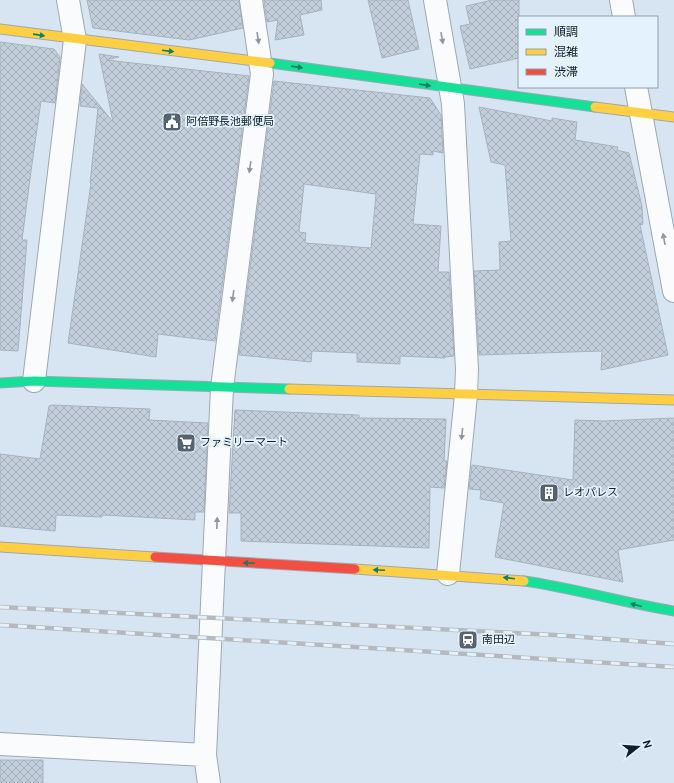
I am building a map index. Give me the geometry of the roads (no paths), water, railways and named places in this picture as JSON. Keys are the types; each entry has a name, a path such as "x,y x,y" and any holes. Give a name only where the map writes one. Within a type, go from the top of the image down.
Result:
{"street":[{"path":"34,381 75,40 68,0"},
{"path":"209,783 205,755 222,388 262,74 252,0"},
{"path":"435,0 451,88 467,369 466,396 448,574"},
{"path":"621,0 624,16"},
{"path":"0,29 674,117"},
{"path":"636,88 674,291"},
{"path":"0,383 34,381 466,396 674,400"},
{"path":"0,547 215,562 505,578 561,586 641,606 674,611"},
{"path":"0,744 205,755"}],"railway":[{"path":"0,607 555,635 674,644"},
{"path":"0,625 674,667"}],"place":[{"name":"阿倍野長池郵便局","path":"172,122"},
{"name":"ファミリーマート","path":"186,443"},
{"name":"レオパレス","path":"549,493"},
{"name":"南田辺","path":"468,640"}]}
